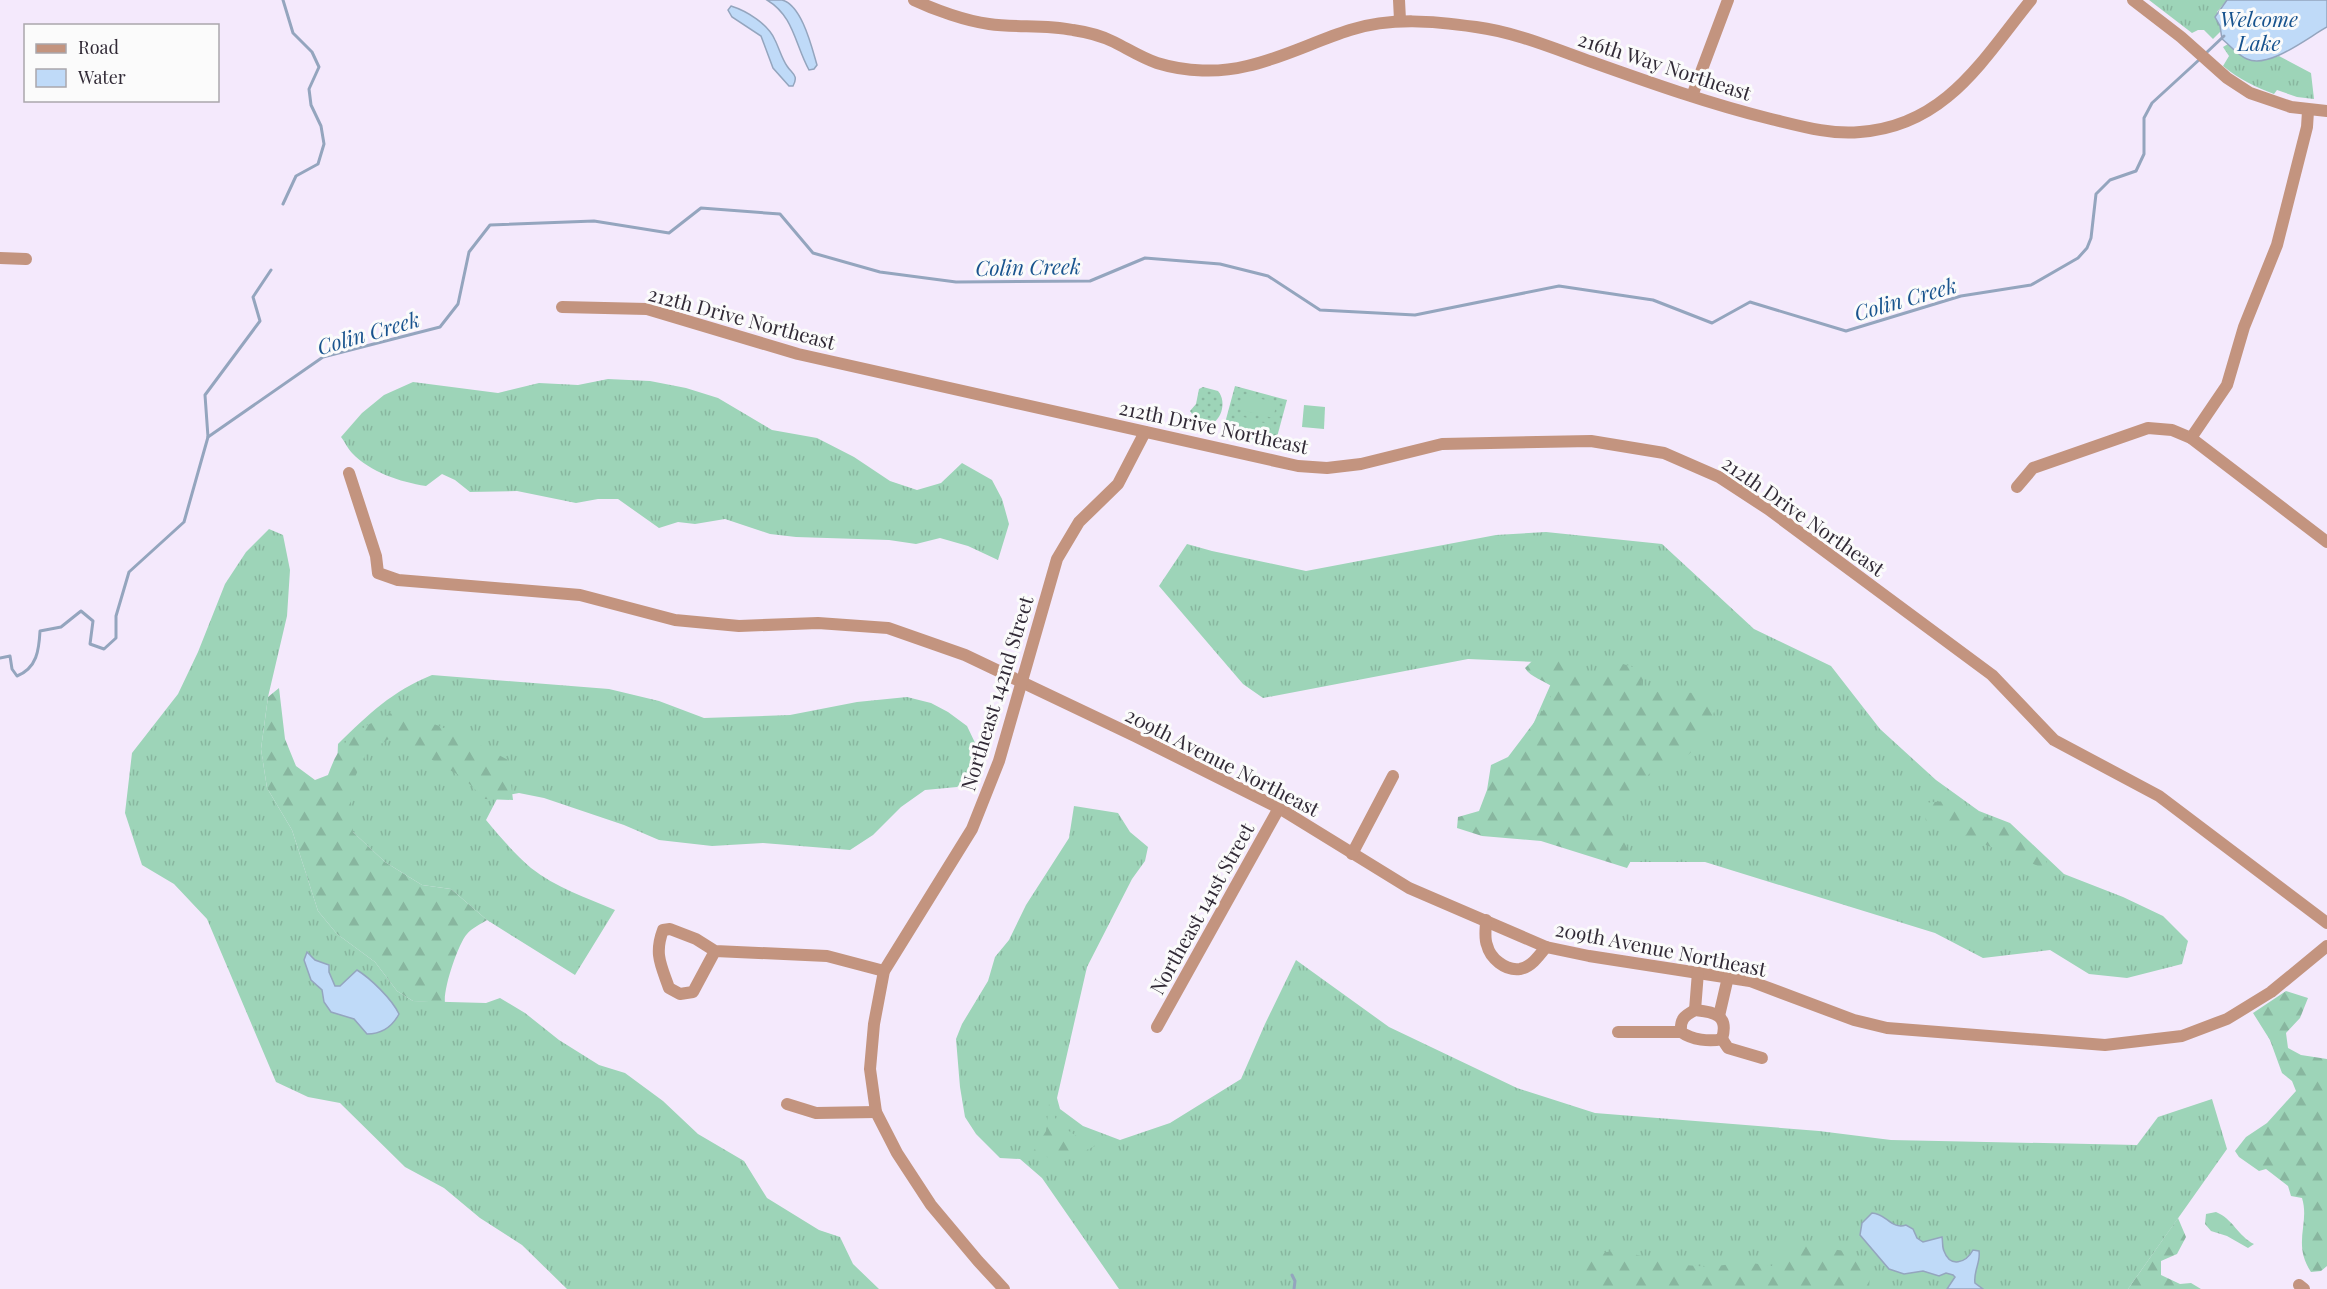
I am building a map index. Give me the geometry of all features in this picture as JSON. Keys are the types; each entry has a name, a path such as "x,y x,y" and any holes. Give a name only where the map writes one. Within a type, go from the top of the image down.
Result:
{"street":[{"name":"216th Way Northeast","path":"914,0 941,5 988,24 1073,29 1111,41 1156,63 1176,68 1210,71 1247,66 1289,54 1351,29 1400,20 1481,28 1528,41 1692,96 1788,123 1826,131 1860,133 1890,127 1924,114 1959,89 2031,0"},
{"path":"1399,0 1400,20"},
{"path":"1692,96 1728,0"},
{"path":"2133,0 2238,86 2261,98 2308,111 2327,111"},
{"path":"2191,438 2228,385 2244,327 2277,245 2307,127 2308,111"},
{"path":"0,258 26,260"},
{"name":"212th Drive Northeast","path":"562,307 647,309 798,354 1298,466 1327,468 1361,464 1442,444 1591,441 1664,453 1719,477 1768,509 1992,675 2054,740 2159,796 2327,923"},
{"path":"2017,486 2033,468 2148,428 2172,430 2191,438 2327,542"},
{"name":"Northeast 142nd Street","path":"1004,1289 978,1262 931,1204 897,1154 876,1112 870,1069 874,1024 884,971 972,830 999,761 1057,559 1079,522 1118,484 1145,432"},
{"name":"209th Avenue Northeast","path":"349,473 376,556 378,573 398,580 580,594 675,620 739,626 818,623 888,628 964,655 1022,683 1279,808 1409,888 1546,947 1750,981 1854,1020 1887,1028 2105,1045 2182,1036 2227,1019 2271,992 2327,946"},
{"path":"1352,854 1393,776"},
{"name":"Northeast 141st Street","path":"1157,1027 1279,808"},
{"path":"1486,921 1486,944 1494,958 1506,967 1520,969 1535,961 1546,947"},
{"path":"714,951 693,992 680,994 669,988 660,963 657,945 663,930 670,929 696,939 714,951 827,956 884,971"},
{"path":"1695,1010 1698,972"},
{"path":"1719,1016 1728,977"},
{"path":"1681,1032 1680,1023 1684,1015 1695,1010 1719,1016 1725,1029 1722,1039"},
{"path":"1618,1032 1681,1032 1687,1036 1714,1041 1722,1039"},
{"path":"1722,1039 1728,1048 1762,1058"},
{"path":"787,1104 816,1113 876,1112"}],"green space":[{"path":"2149,0 2227,0 2217,12 2221,31 2213,39 2204,30 2192,33"},
{"path":"2228,44 2251,60 2257,61 2279,56 2311,73 2314,99 2297,97 2277,90 2274,94 2235,75 2223,66 2229,56 2223,47"},
{"path":"608,379 650,381 686,388 718,398 772,430 817,438 854,457 890,481 917,490 941,483 962,463 992,480 1002,499 1009,524 998,560 968,546 940,538 916,544 889,540 796,537 770,534 725,519 695,524 678,522 659,528 618,499 598,499 576,503 517,491 470,492 455,480 442,474 426,486 396,479 376,471 359,460 341,437 362,413 384,395 413,382 498,393 539,383 578,385"},
{"path":"1235,386 1287,400 1274,448 1222,434"},
{"path":"1203,387 1218,391 1222,398 1221,413 1212,423 1205,424 1190,411 1196,404 1199,389"},
{"path":"1243,394 1277,403 1273,418 1238,409"},
{"path":"1304,405 1325,407 1324,429 1302,427"},
{"path":"1237,415 1271,425 1267,440 1232,431"},
{"path":"269,529 283,535 290,570 287,616 268,697 261,749 267,788 292,830 318,911 337,934 375,962 397,991 413,1001 486,1003 500,998 599,1065 625,1073 663,1101 698,1134 744,1161 767,1198 819,1230 840,1237 853,1264 879,1289 567,1289 522,1245 480,1218 444,1188 405,1167 340,1103 308,1097 276,1082 207,919 174,884 142,865 125,813 132,753 178,694 198,652 225,584 246,552"},
{"path":"1546,532 1662,544 1754,629 1831,666 1880,729 1936,780 1979,811 2010,823 2064,874 2123,897 2163,916 2188,941 2182,964 2127,978 2089,974 2050,950 1983,958 1935,933 1705,862 1628,862 1521,752 1560,663 1468,659 1263,698 1243,684 1159,586 1187,544 1306,571 1496,535"},
{"path":"1555,656 1586,674 1603,669 1613,661 1643,670 1643,688 1659,692 1701,693 1717,701 1708,727 1692,751 1679,763 1652,772 1624,802 1620,811 1619,828 1626,847 1633,857 1627,868 1541,841 1482,836 1457,828 1458,817 1479,811 1487,790 1491,765 1508,757 1548,704 1554,688 1525,668 1535,658"},
{"path":"432,675 609,689 659,701 704,718 790,715 857,702 907,697 931,703 948,712 967,726 978,749 968,778 957,787 925,790 901,807 873,835 850,850 763,843 712,846 659,840 624,825 544,798 519,793 498,797 486,820 519,857 550,881 615,910 575,975 487,920 451,889 422,885 385,862 353,832 336,791 338,744 393,696"},
{"path":"279,688 285,739 296,766 315,780 328,775 339,751 354,735 395,711 453,732 508,760 513,800 485,799 462,777 392,737 366,753 350,788 353,832 385,862 422,885 451,889 487,920 471,930 463,939 449,978 445,1003 413,1001 397,991 375,962 337,934 318,911 292,830 267,788 261,749 268,697"},
{"path":"1945,801 1965,803 1974,813 2008,824 2046,860 2046,869 1981,843 1950,827 1926,822 1924,803"},
{"path":"1074,806 1118,813 1130,832 1148,847 1145,861 1132,879 1087,967 1057,1098 1060,1109 1083,1126 1120,1140 1170,1123 1241,1079 1296,960 1389,1027 1517,1088 1595,1113 1819,1131 1891,1140 2137,1145 2158,1117 2212,1099 2227,1149 2128,1289 1119,1289 1042,1178 1020,1159 1000,1158 976,1134 965,1117 960,1087 956,1039 962,1024 988,981 995,957 1009,940 1026,905 1069,838"},
{"path":"2286,991 2308,998 2300,1018 2286,1033 2288,1048 2301,1055 2327,1059 2327,1266 2321,1271 2311,1272 2305,1262 2302,1243 2304,1207 2302,1198 2291,1196 2288,1186 2266,1169 2259,1171 2239,1157 2235,1151 2246,1137 2267,1123 2296,1091 2292,1081 2282,1073 2270,1040 2253,1013"},
{"path":"1049,1104 1061,1124 1073,1134 1095,1146 1061,1162 1033,1152 1046,1131"},
{"path":"2216,1212 2254,1244 2248,1248 2227,1236 2211,1231 2205,1224 2206,1214"},
{"path":"2178,1218 2186,1237 2177,1254 2161,1261 2161,1275 2180,1284 2191,1283 2201,1289 2128,1289"},
{"path":"1789,1243 1852,1252 1870,1273 1869,1289 1602,1289 1583,1277 1579,1257 1618,1250 1672,1264 1710,1267 1745,1262 1772,1266"}],"water":[{"path":"767,0 782,0 789,4 801,18 817,65 814,69 809,70 783,14"},
{"name":"Welcome Lake","path":"2227,0 2327,0 2327,27 2277,56 2256,61 2247,59 2222,39 2220,26 2215,17"},
{"path":"731,6 756,19 772,34 785,63 795,77 793,86 789,86 773,68 761,36 732,17 728,10"},
{"path":"307,952 315,960 329,965 329,972 335,986 340,986 357,970 368,978 396,1008 399,1014 393,1023 382,1031 367,1034 354,1019 331,1012 324,1002 322,990 311,980 304,960"},
{"path":"1872,1213 1896,1225 1906,1225 1913,1229 1917,1238 1923,1242 1942,1237 1944,1251 1954,1262 1962,1261 1973,1250 1979,1251 1975,1283 1983,1289 1947,1289 1955,1277 1946,1273 1939,1276 1923,1271 1904,1274 1889,1269 1860,1235 1862,1223"}],"waterway":[{"path":"283,0 293,33 312,52 319,67 309,89 311,105 321,126 324,144 318,164 296,176 283,204"},
{"name":"Colin Creek","path":"2205,54 2224,36"},
{"name":"Colin Creek","path":"208,437 323,357 440,327 458,304 469,252 490,225 594,221 669,233 701,208 780,214 813,253 880,272 956,282 1090,281 1145,258 1220,264 1268,276 1320,310 1415,315 1559,286 1653,300 1712,323 1750,302 1846,331 1961,296 2031,285 2078,258 2087,248 2091,238 2096,194 2110,180 2136,171 2144,154 2144,118 2152,103 2200,59"},
{"path":"0,658 10,656 12,669 17,676 24,673 36,658 40,631 61,627 81,611 93,621 90,644 104,649 116,638 116,616 129,572 184,522 208,437 205,395 260,321 253,297 271,270"},
{"path":"1292,1275 1295,1281 1294,1289"}]}
